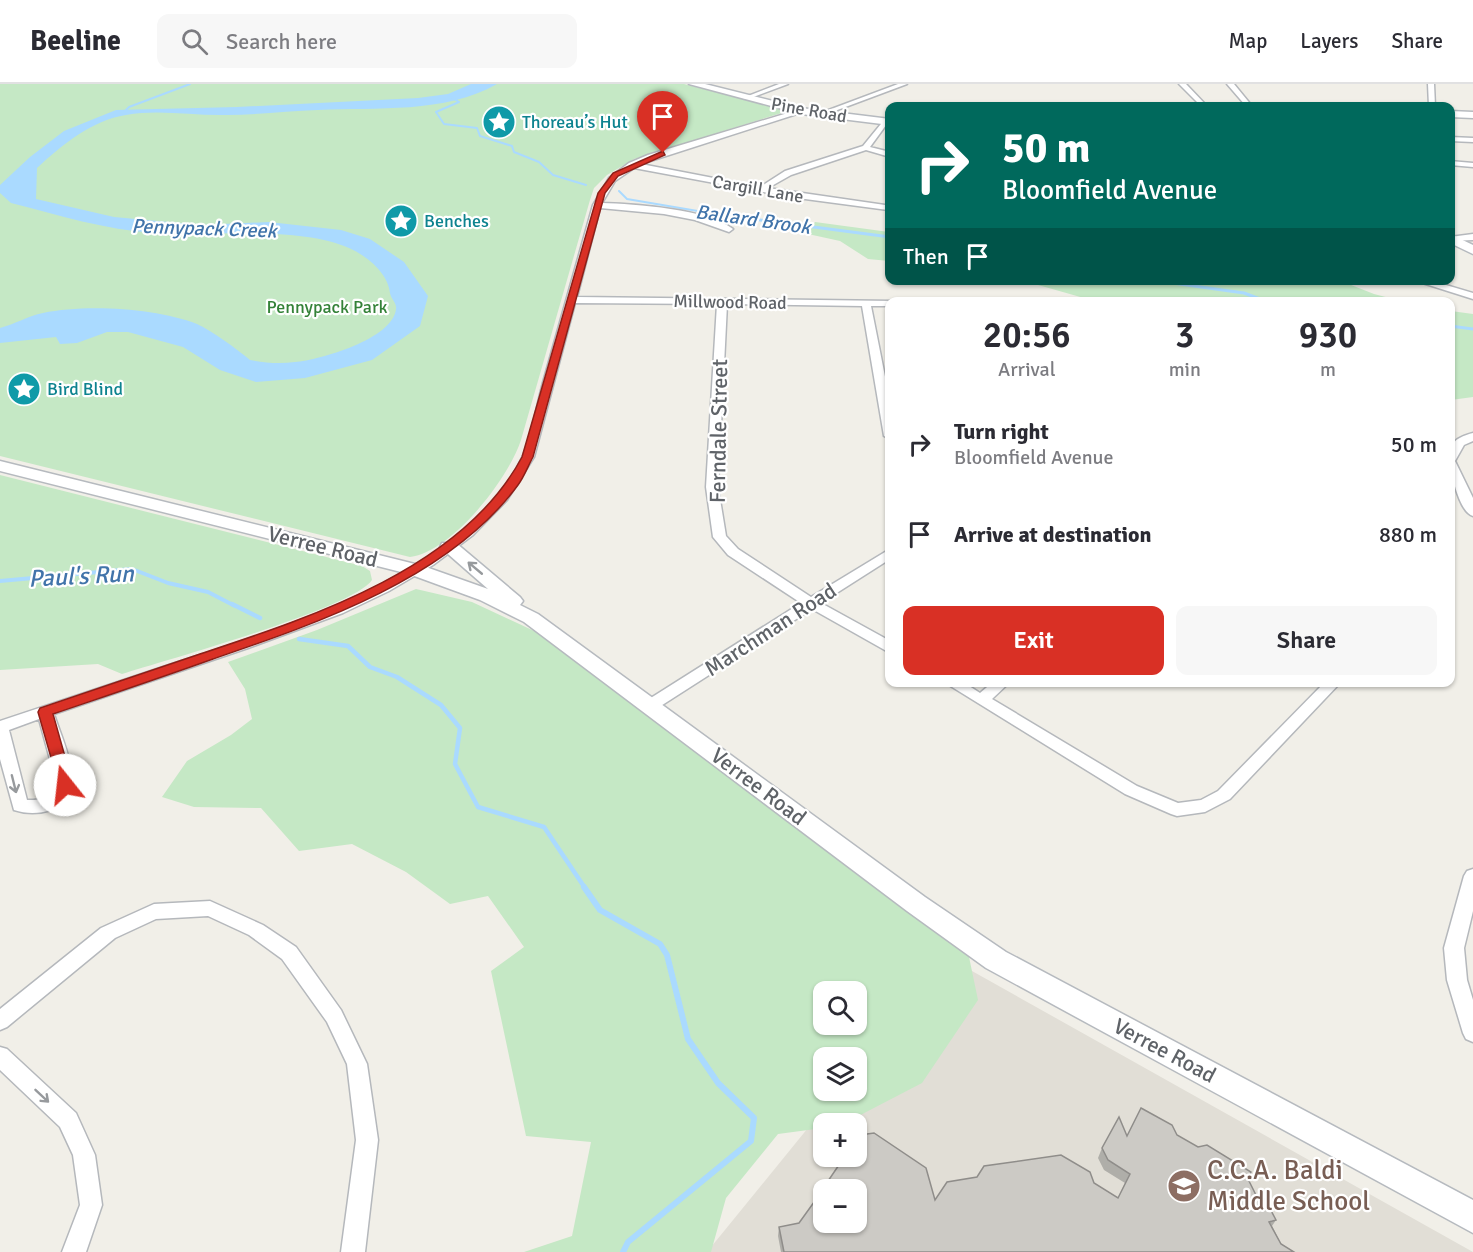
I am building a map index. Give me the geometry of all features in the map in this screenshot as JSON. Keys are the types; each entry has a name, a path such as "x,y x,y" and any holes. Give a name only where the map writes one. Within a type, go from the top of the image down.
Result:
{"main road":[{"name":"Pine Road","path":"694,84 801,111 885,121"},
{"path":"1455,114 1473,116"},
{"path":"1455,241 1473,250"},
{"name":"Verree Road","path":"0,466 416,570 487,596 531,618 907,897 996,960 1473,1217"},
{"path":"449,547 531,618"}],"street":[{"path":"746,98 785,84"},
{"path":"822,114 904,84"},
{"path":"1182,84 1200,102"},
{"path":"1230,84 1246,102"},
{"path":"1431,84 1432,102"},
{"path":"45,712 65,785 60,797 49,805 35,808 20,806 0,727 279,632 340,608 416,570 449,547 498,502 514,483 523,467 597,205 608,182 632,165 659,154 801,111"},
{"path":"866,148 885,124"},
{"path":"1455,139 1473,140"},
{"path":"760,189 788,173 866,148 885,154"},
{"path":"1455,163 1473,165"},
{"name":"Cargill Lane","path":"632,165 760,189 885,208"},
{"path":"597,205 641,207 713,222 729,229"},
{"path":"1455,239 1473,237"},
{"path":"1434,285 1473,296"},
{"name":"Millwood Road","path":"571,300 885,303"},
{"name":"Ferndale Street","path":"722,302 712,488 720,537 733,552 811,603 885,645"},
{"path":"866,303 885,408"},
{"path":"1455,450 1458,443 1473,436"},
{"path":"1455,472 1473,512"},
{"name":"Marchman Road","path":"651,705 885,556"},
{"path":"959,687 1131,790 1177,810 1205,806 1224,795 1329,687"},
{"path":"981,700 997,687"},
{"path":"1473,876 1454,948 1457,980 1473,1033"},
{"path":"0,1021 108,933 154,912 206,908 256,930 290,953 334,1016 357,1064 367,1140 353,1252"},
{"path":"0,1056 68,1120 84,1155 90,1205 74,1252"}],"shaded area":[{"path":"947,957 1473,1252 707,1252 813,1122 813,1167 867,1167 867,1113 820,1113 830,1101 867,1101 867,1074"}],"green space":[{"name":"Pennypack Park","path":"0,84 684,84 788,111 634,159 607,175 594,188 515,456 492,492 460,528 426,552 410,557 0,456"},
{"path":"815,222 885,231 885,261 868,259 840,241 808,234"},
{"path":"1038,285 1351,285 1386,297 1080,297"},
{"path":"1455,312 1473,314 1473,397 1455,399"},
{"path":"0,475 362,566 370,571 372,580 358,592 296,619 122,674 98,664 0,670"},
{"path":"416,589 472,602 545,636 968,952 978,1000 922,1083 864,1113 813,1113 813,1129 778,1134 726,1198 711,1252 524,1252 572,1236 591,1142 526,1136 491,971 524,947 488,896 450,904 406,872 352,844 299,851 261,808 194,807 162,797 187,761 231,735 252,719 245,689 228,662 317,630"}],"water":[{"name":"Pennypack Creek","path":"471,84 497,84 477,94 455,100 410,107 238,115 138,113 126,115 89,128 67,142 37,168 36,199 114,217 201,225 269,222 341,230 370,239 404,262 428,296 420,326 372,360 305,378 256,382 220,370 183,347 128,332 107,332 77,343 60,344 56,337 0,343 0,328 32,316 60,310 100,308 162,314 197,324 224,340 250,360 261,362 284,363 321,357 354,346 369,338 392,320 396,305 381,272 369,260 349,248 328,241 280,234 176,234 118,229 11,203 0,193 0,185 30,157 64,131 116,110 237,107 418,98 448,94"}],"building":[{"name":"C.C.A. Baldi Middle School","path":"1141,1108 1172,1125 1177,1135 1198,1147 1207,1145 1251,1172 1248,1179 1259,1201 1265,1199 1276,1220 1269,1222 1281,1244 1294,1252 784,1252 779,1227 799,1223 813,1204 813,1233 867,1233 867,1179 829,1179 838,1167 867,1167 867,1134 874,1133 926,1168 935,1200 947,1182 977,1177 984,1166 1061,1155 1090,1172 1094,1183 1118,1198 1130,1174 1108,1160 1102,1148 1119,1117 1127,1136"}],"waterway":[{"path":"124,112 129,107 190,84"},
{"name":"Ballard Brook","path":"451,97 459,102 436,112 444,124 477,128 480,136 512,146 514,152 539,162 553,175 586,185"},
{"name":"Ballard Brook","path":"619,191 627,199 722,215"},
{"name":"Ballard Brook","path":"722,215 885,236"},
{"name":"Ballard Brook","path":"722,215 733,217"},
{"name":"Ballard Brook","path":"1187,285 1244,293 1255,297"},
{"name":"Ballard Brook","path":"1455,327 1473,329"},
{"name":"Paul's Run","path":"0,581 132,569 168,583 208,592 235,606"},
{"name":"Paul's Run","path":"232,604 260,618"},
{"name":"Paul's Run","path":"299,639 348,646 370,667 397,677 441,705 460,728 455,764 478,807 544,827 585,888"},
{"name":"Paul's Run","path":"584,887 600,910 660,944 667,955 688,1039 718,1083 754,1118 751,1141 628,1242 623,1252"}],"place":[{"name":"Thoreau’s Hut","path":"499,122"},
{"name":"Benches","path":"401,221"},
{"name":"Bird Blind","path":"24,389"},
{"name":"C.C.A. Baldi Middle School","path":"1184,1186"}],"route":[{"path":"65,785 45,712 269,636 340,608 416,570 449,547 485,516 514,483 528,457 601,193 615,175 632,165 663,153"}]}
